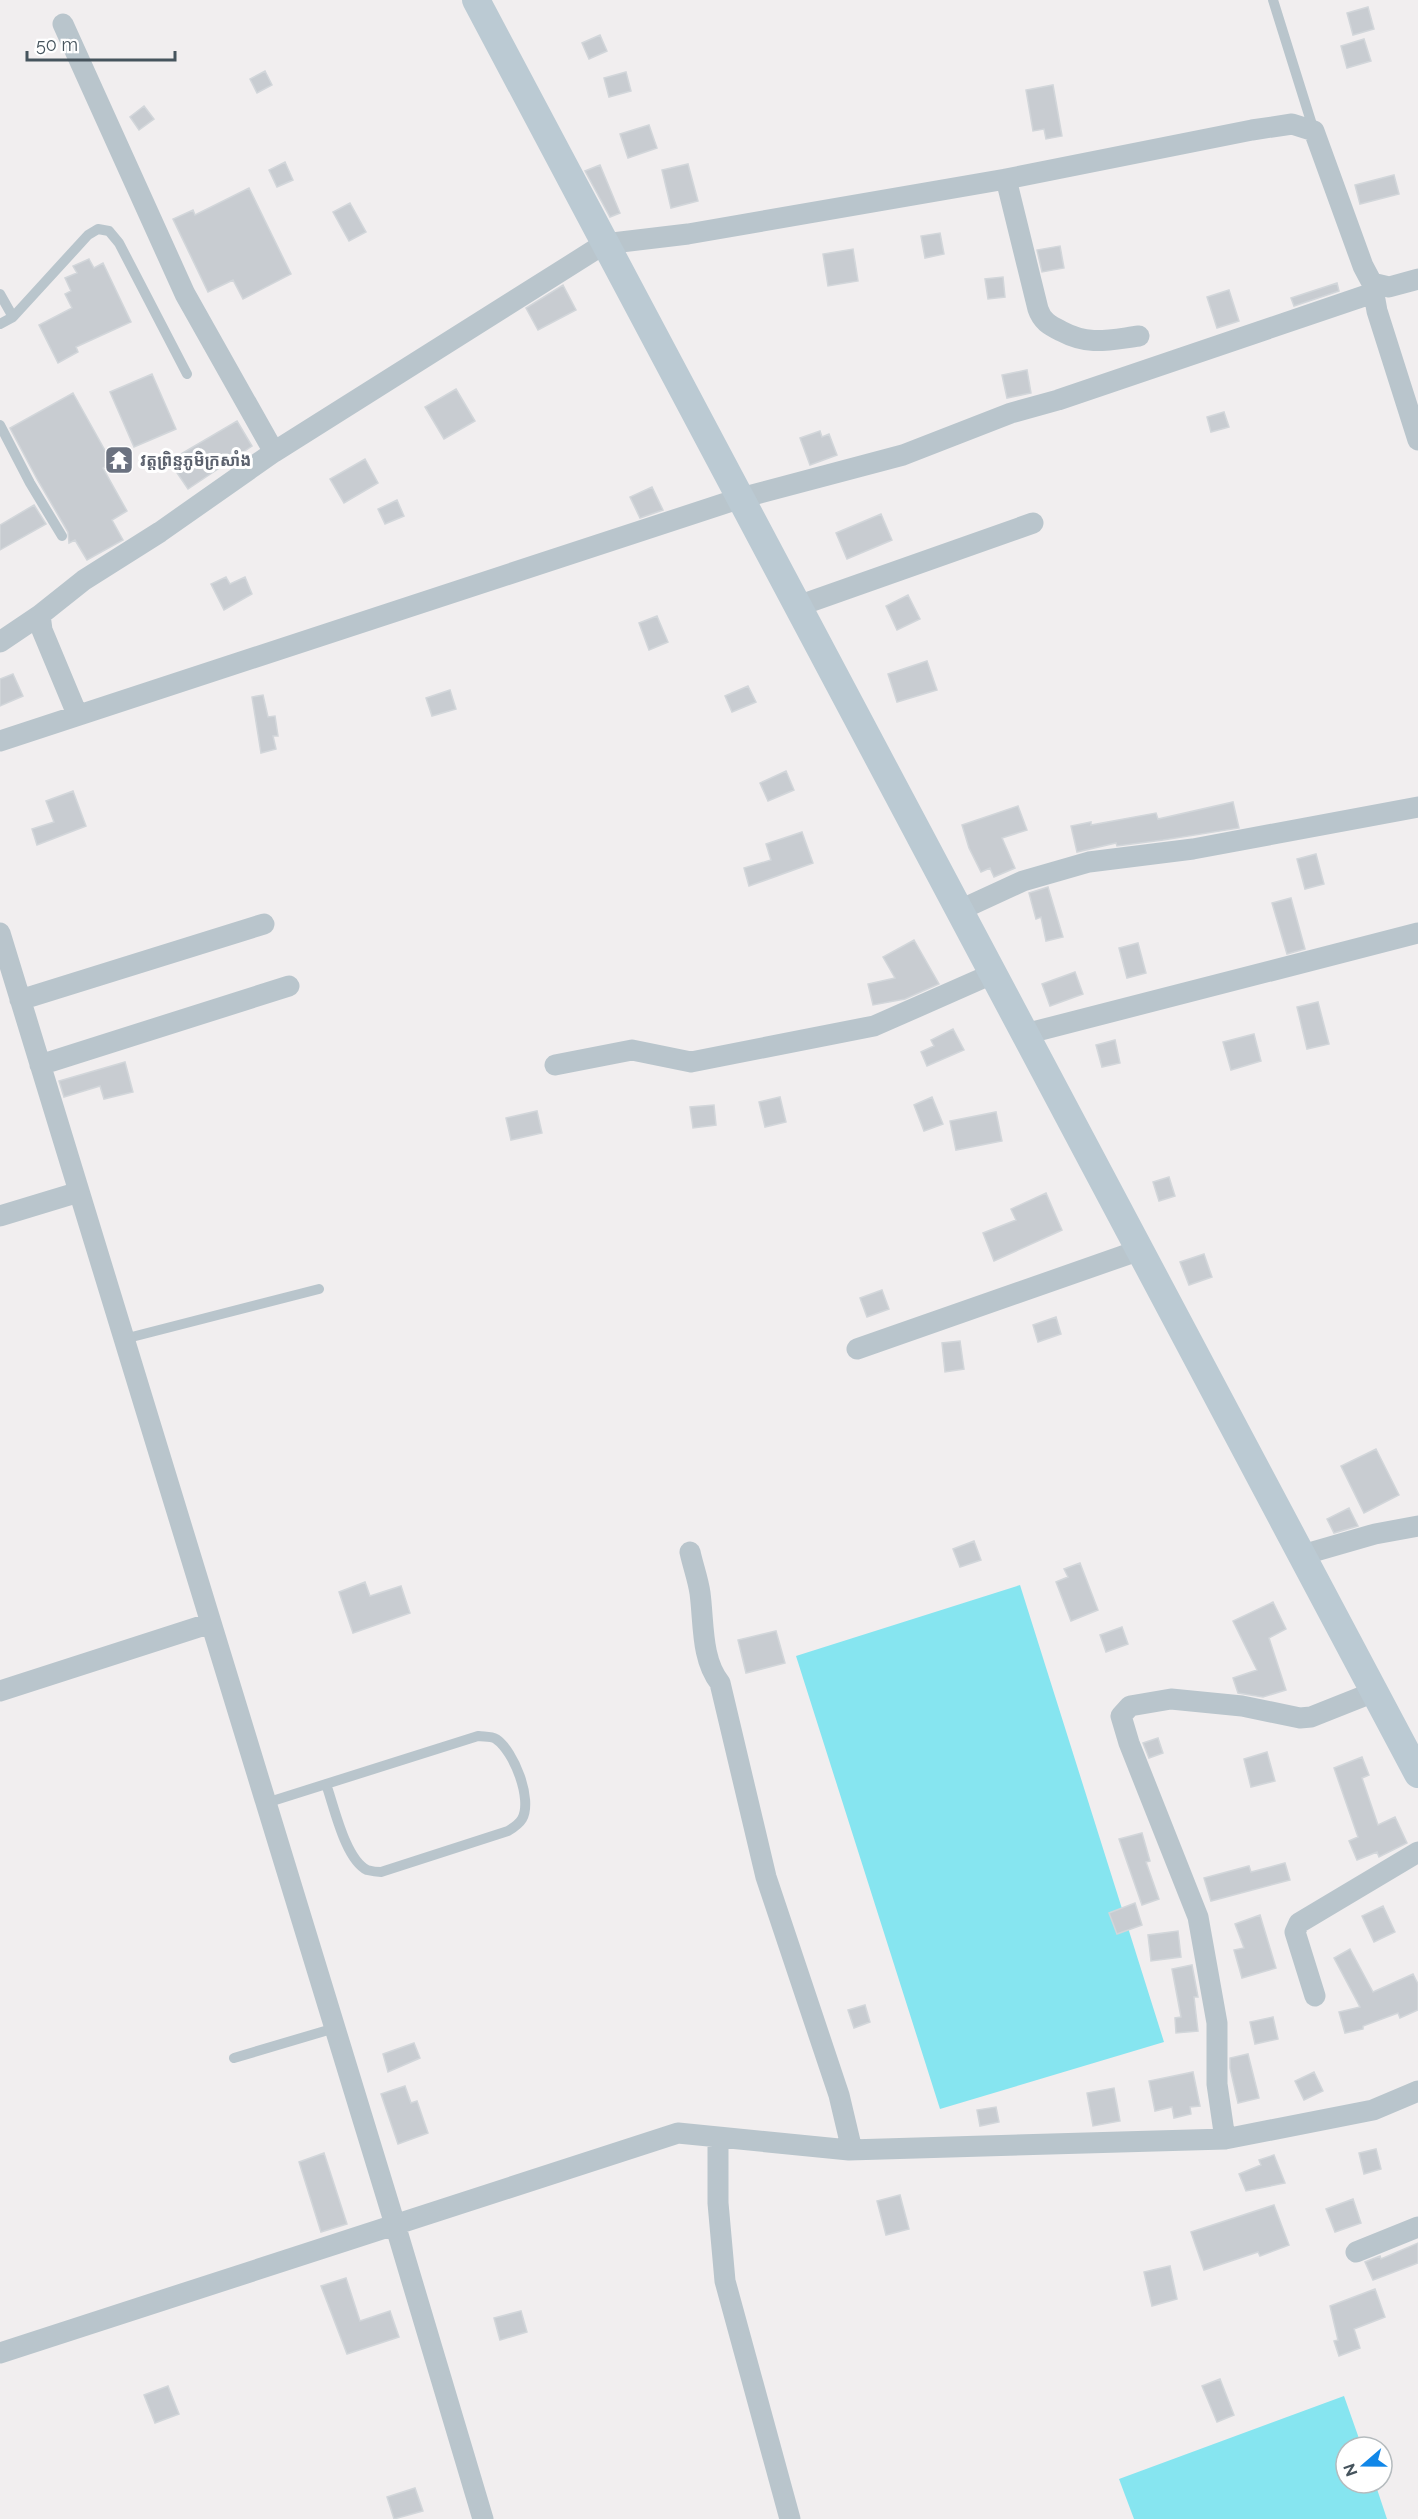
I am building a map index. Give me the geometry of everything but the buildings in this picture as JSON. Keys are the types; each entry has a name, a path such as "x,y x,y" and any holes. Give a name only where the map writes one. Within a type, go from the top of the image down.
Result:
{"street":[{"path":"476,0 1418,1774"},
{"path":"63,24 185,294 274,452"},
{"path":"0,642 40,615 84,580 160,532 274,452 604,244 688,234 1006,179 1292,124 1314,131 1374,295 1418,440"},
{"path":"1006,179 1038,309 1045,322 1076,339 1092,342 1138,336"},
{"path":"0,741 76,714 741,498 903,455 1011,413 1028,410 1418,279"},
{"path":"798,606 1033,523"},
{"path":"40,615 42,630 76,714"},
{"path":"960,910 1023,881 1089,862 1193,849 1418,807"},
{"path":"20,1000 264,924"},
{"path":"0,933 398,2233 483,2519"},
{"path":"1025,1034 1418,933"},
{"path":"555,1065 632,1050 692,1062 874,1026 992,974"},
{"path":"40,1065 289,986"},
{"path":"0,1216 79,1192"},
{"path":"857,1349 1140,1250"},
{"path":"1302,1555 1375,1534 1418,1526"},
{"path":"690,1552 699,1590 707,1656 711,1673 720,1683 766,1877 839,2095 852,2150"},
{"path":"0,1691 211,1623"},
{"path":"1225,2139 1217,2084 1216,2024 1198,1917 1129,1743 1121,1716 1130,1706 1171,1699 1242,1706 1300,1718 1311,1717 1374,1692"},
{"path":"1314,1996 1295,1932 1299,1923 1418,1852"},
{"path":"0,2353 398,2233 678,2133 852,2150 1225,2139 1373,2110 1418,2091"},
{"path":"718,2137 718,2204 724,2281 790,2519"},
{"path":"1356,2252 1418,2227"}],"lane":[{"path":"1273,0 1314,131"},
{"path":"0,324 13,317 88,235 98,229 109,231 119,243 187,374"},
{"path":"0,294 13,317"},
{"path":"0,425 30,483 62,536"},
{"path":"124,1339 319,1289"},
{"path":"266,1803 326,1784 478,1736 494,1737 505,1747 516,1766 524,1789 526,1809 521,1822 508,1831 381,1872 367,1870 355,1860 348,1847 326,1784"},
{"path":"234,2058 335,2028"}],"water":[{"path":"1020,1585 1164,2042 940,2109 796,1656"},
{"path":"1344,2396 1358,2435 1334,2435 1334,2495 1379,2495 1387,2519 1134,2519 1119,2479"}],"place":[{"name":"វត្តព្រិន្ទភូមិក្រសាំង","path":"119,460"}]}
